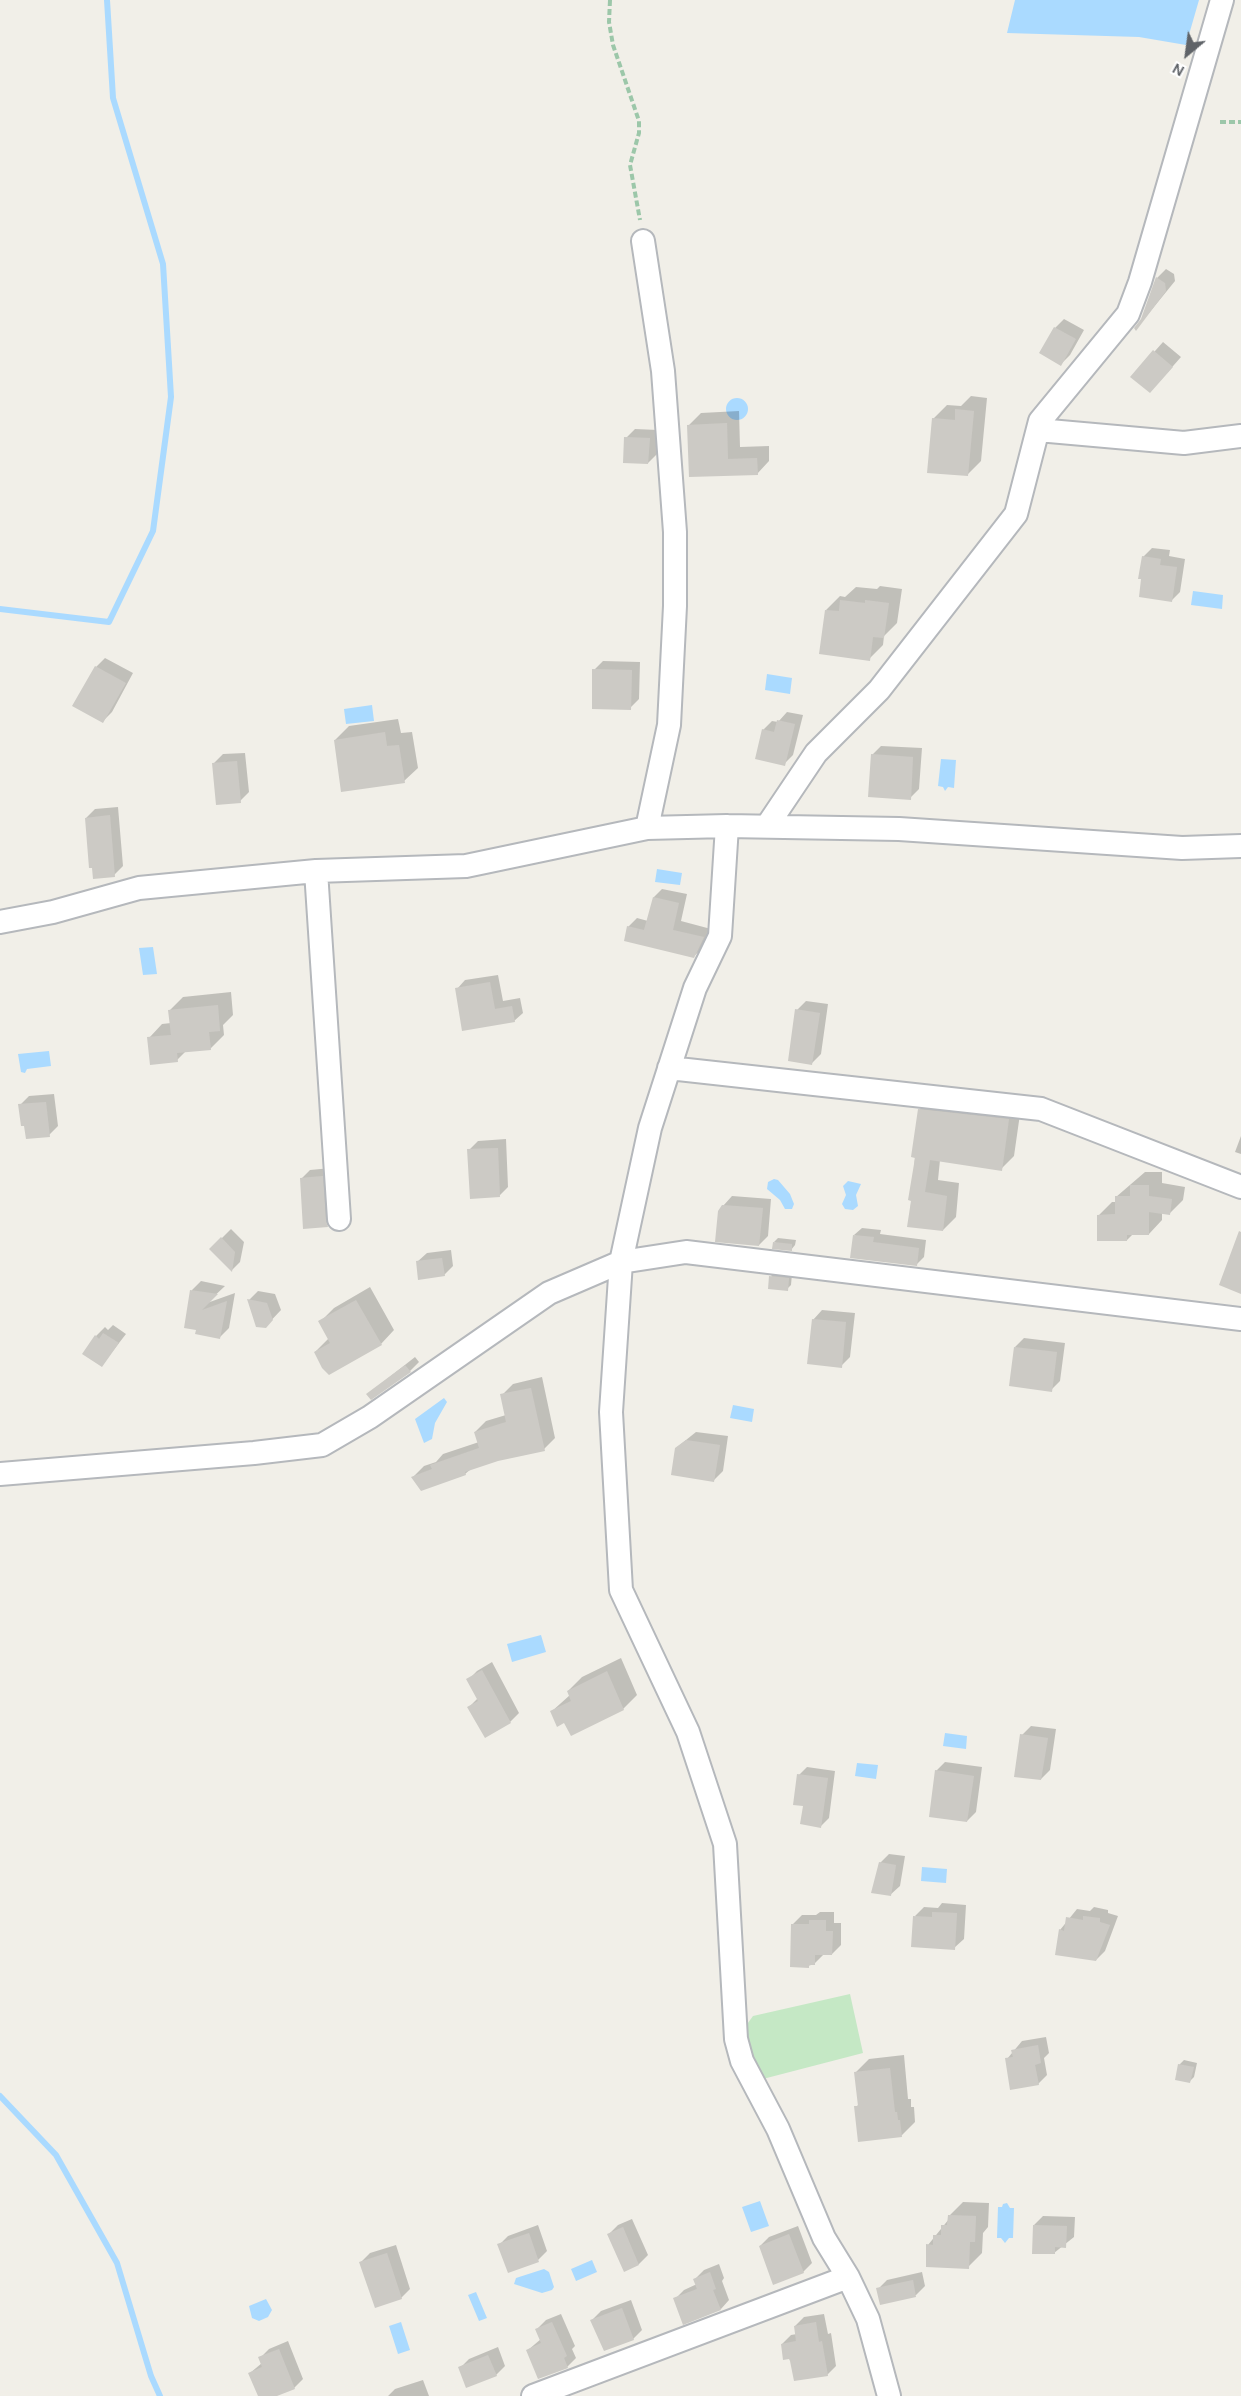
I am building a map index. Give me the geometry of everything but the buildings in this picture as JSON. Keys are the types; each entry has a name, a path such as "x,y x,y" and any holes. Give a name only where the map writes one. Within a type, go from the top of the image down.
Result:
{"street":[{"path":"767,826 816,753 879,690 1016,514 1040,421 1119,325 1134,301 1222,0"},
{"path":"643,241 663,371 675,532 674,629 669,725 647,828"},
{"path":"1038,430 1184,443 1241,436"},
{"path":"727,826 720,936 695,988 650,1128 621,1262 611,1412 621,1590 688,1732 725,1844 736,2039 742,2061 778,2129 824,2238 848,2277 868,2319 889,2396"},
{"path":"0,922 53,912 139,888 316,872 466,866 647,828 767,826 899,829 1182,848 1241,846"},
{"path":"316,872 339,1219"},
{"path":"669,1068 1041,1109 1241,1187"},
{"path":"0,1474 254,1454 322,1445 370,1417 549,1293 621,1262 686,1252 1241,1319"},
{"path":"533,2396 848,2277"}],"path":[{"path":"610,0 609,22 613,45 639,121 639,133 630,165 643,241"},
{"path":"1220,122 1241,122"}],"green space":[{"path":"850,1994 863,2053 759,2080 751,2066 745,2027 753,2016"}],"water":[{"path":"1015,0 1199,0 1186,45 1139,37 1007,33"},
{"path":"737,398 745,401 748,409 745,417 737,420 729,417 726,409 729,401"},
{"path":"1193,591 1223,595 1222,609 1191,605"},
{"path":"767,674 792,678 790,694 765,690"},
{"path":"372,705 374,721 346,724 344,709"},
{"path":"941,759 956,760 954,788 948,787 945,791 943,787 938,786"},
{"path":"657,869 682,873 680,885 655,882"},
{"path":"153,947 157,974 143,975 139,948"},
{"path":"49,1051 51,1066 21,1072 18,1054"},
{"path":"778,1180 790,1194 794,1204 792,1209 785,1209 780,1200 767,1189 768,1182"},
{"path":"848,1181 861,1184 856,1195 858,1206 853,1210 845,1209 842,1204 846,1195 843,1186"},
{"path":"444,1398 447,1402 435,1423 432,1439 424,1443 415,1419"},
{"path":"733,1405 754,1409 752,1422 730,1418"},
{"path":"541,1635 546,1652 512,1662 507,1644"},
{"path":"945,1733 967,1736 966,1749 943,1746"},
{"path":"857,1763 878,1765 876,1779 855,1776"},
{"path":"922,1867 947,1869 946,1883 921,1881"},
{"path":"760,2201 769,2226 751,2232 742,2207"},
{"path":"1007,2203 1010,2208 1014,2208 1013,2238 1009,2238 1005,2243 1001,2238 997,2238 998,2207"},
{"path":"592,2260 597,2272 576,2281 571,2269"},
{"path":"544,2269 549,2272 554,2287 552,2290 542,2293 514,2284 516,2278"},
{"path":"476,2292 487,2318 479,2321 468,2295"},
{"path":"266,2299 272,2310 268,2317 259,2321 252,2318 249,2306"},
{"path":"401,2322 410,2350 398,2354 389,2326"}],"waterway":[{"path":"0,609 109,622 153,531 171,397 163,264 113,98 107,0"},
{"path":"0,2096 56,2155 117,2263 151,2376 160,2396"}]}
